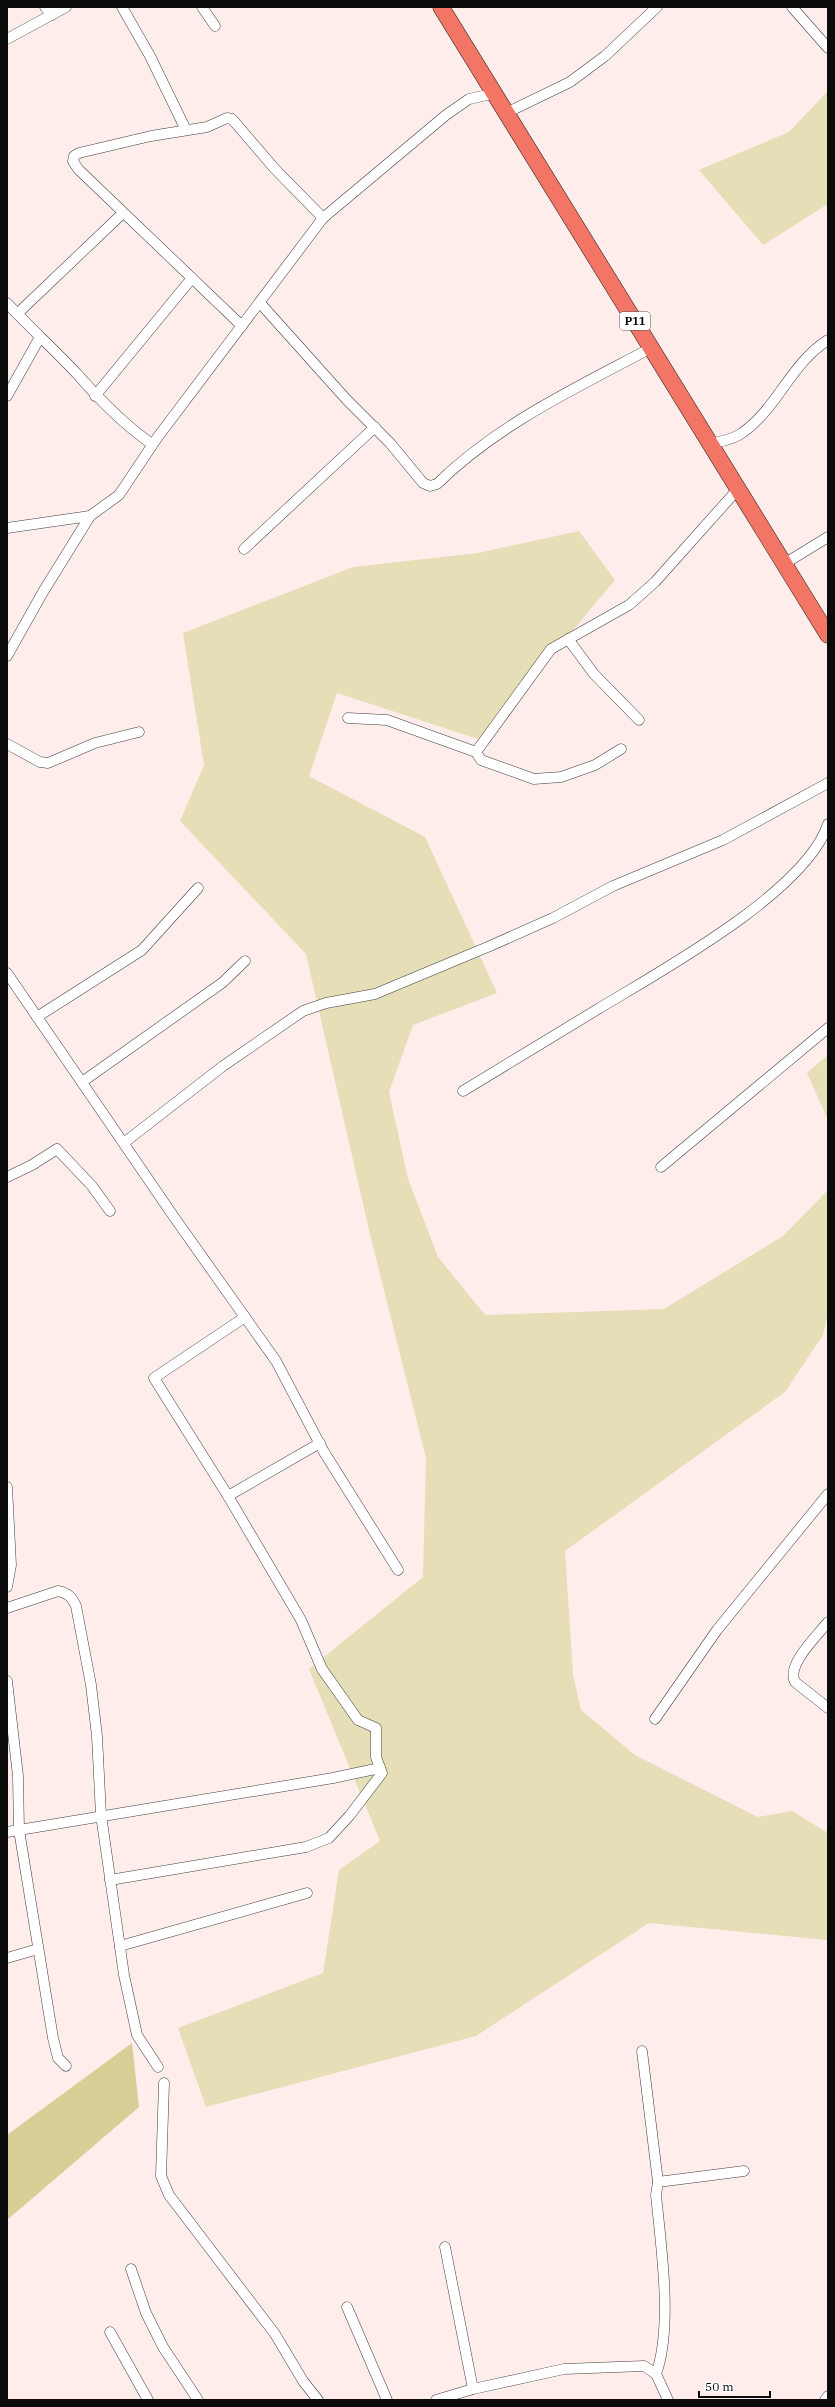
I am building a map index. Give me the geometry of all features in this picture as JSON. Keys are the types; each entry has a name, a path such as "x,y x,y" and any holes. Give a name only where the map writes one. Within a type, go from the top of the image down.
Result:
{"main road":[{"name":"P11","path":"441,7 508,112 828,636"}],"street":[{"path":"45,7 52,15"},
{"path":"7,39 66,7"},
{"path":"122,7 150,56 186,130"},
{"path":"202,7 215,26"},
{"path":"508,112 570,82 605,56 657,7"},
{"path":"792,7 828,48"},
{"path":"7,528 90,516 115,500 152,444 260,303 304,241 323,218 446,115 469,99 496,93"},
{"path":"242,326 78,169 73,162 74,156 79,153 151,136 207,128 226,118 232,119 276,169 323,218"},
{"path":"17,314 124,212"},
{"path":"95,396 192,278"},
{"path":"7,303 95,396 134,432 152,444"},
{"path":"260,303 346,399 375,427 423,483 430,486 437,484 461,460 484,442 549,402 651,348"},
{"path":"7,396 40,337"},
{"path":"710,444 742,433 758,419 808,356 828,340"},
{"path":"244,549 375,427"},
{"path":"476,752 551,649 629,605 655,582 738,489"},
{"path":"7,656 42,592 90,516"},
{"path":"784,564 828,537"},
{"path":"568,639 594,674 639,720"},
{"path":"348,718 387,720 476,752 481,760 534,779 561,777 595,765 621,749"},
{"path":"7,744 40,762 48,763 95,743 139,732"},
{"path":"124,1142 223,1066 303,1011 326,1003 375,994 490,946 553,918 613,886 723,840 828,783"},
{"path":"463,1091 699,948 779,888 819,845 828,824"},
{"path":"37,1017 142,950 198,888"},
{"path":"82,1082 222,984 245,961"},
{"path":"7,973 174,1217 276,1361 320,1443 398,1570"},
{"path":"661,1167 828,1028"},
{"path":"7,1177 32,1165 57,1148 92,1186 110,1211"},
{"path":"110,1880 306,1847 329,1838 350,1815 382,1773 376,1758 376,1728 358,1720 322,1670 300,1620 228,1496 154,1378 245,1317"},
{"path":"228,1496 320,1443"},
{"path":"7,1487 11,1565 7,1587"},
{"path":"826,1497 828,1510"},
{"path":"655,1719 717,1630 826,1497"},
{"path":"7,1608 58,1591 66,1592 72,1598 91,1685 97,1736 101,1815 120,1946 137,2035 158,2066"},
{"path":"828,1622 796,1662 792,1678 828,1708"},
{"path":"7,1681 18,1776 18,1830 58,2058 66,2066"},
{"path":"7,1832 101,1815 333,1778 380,1768"},
{"path":"120,1946 308,1893"},
{"path":"7,1958 38,1949"},
{"path":"642,2051 658,2182 656,2195 664,2285 662,2357 656,2374"},
{"path":"164,2083 161,2176 169,2195 275,2334 303,2381 318,2400"},
{"path":"658,2182 744,2171"},
{"path":"446,2247 473,2389"},
{"path":"131,2269 146,2313 163,2347 198,2400"},
{"path":"347,2307 387,2400"},
{"path":"110,2332 148,2400"},
{"path":"436,2400 473,2389 564,2369 644,2366 656,2374 668,2400"},
{"path":"825,2400 828,2396"}],"shaded area":[{"path":"828,91 828,204 763,245 699,170 789,132"},
{"path":"579,531 615,580 481,740 337,693 309,776 425,837 497,993 413,1025 389,1092 408,1179 438,1257 485,1315 664,1309 783,1236 828,1190 828,1314 823,1335 785,1392 565,1551 573,1675 581,1710 635,1755 758,1817 792,1811 828,1833 828,1940 649,1923 476,2036 206,2107 178,2028 323,1973 339,1870 380,1841 309,1669 423,1577 426,1458 369,1230 306,954 180,821 204,765 183,633 353,567 478,553"},
{"path":"828,1055 828,1120 807,1073"},
{"path":"132,2043 139,2107 7,2220 7,2135"}]}
